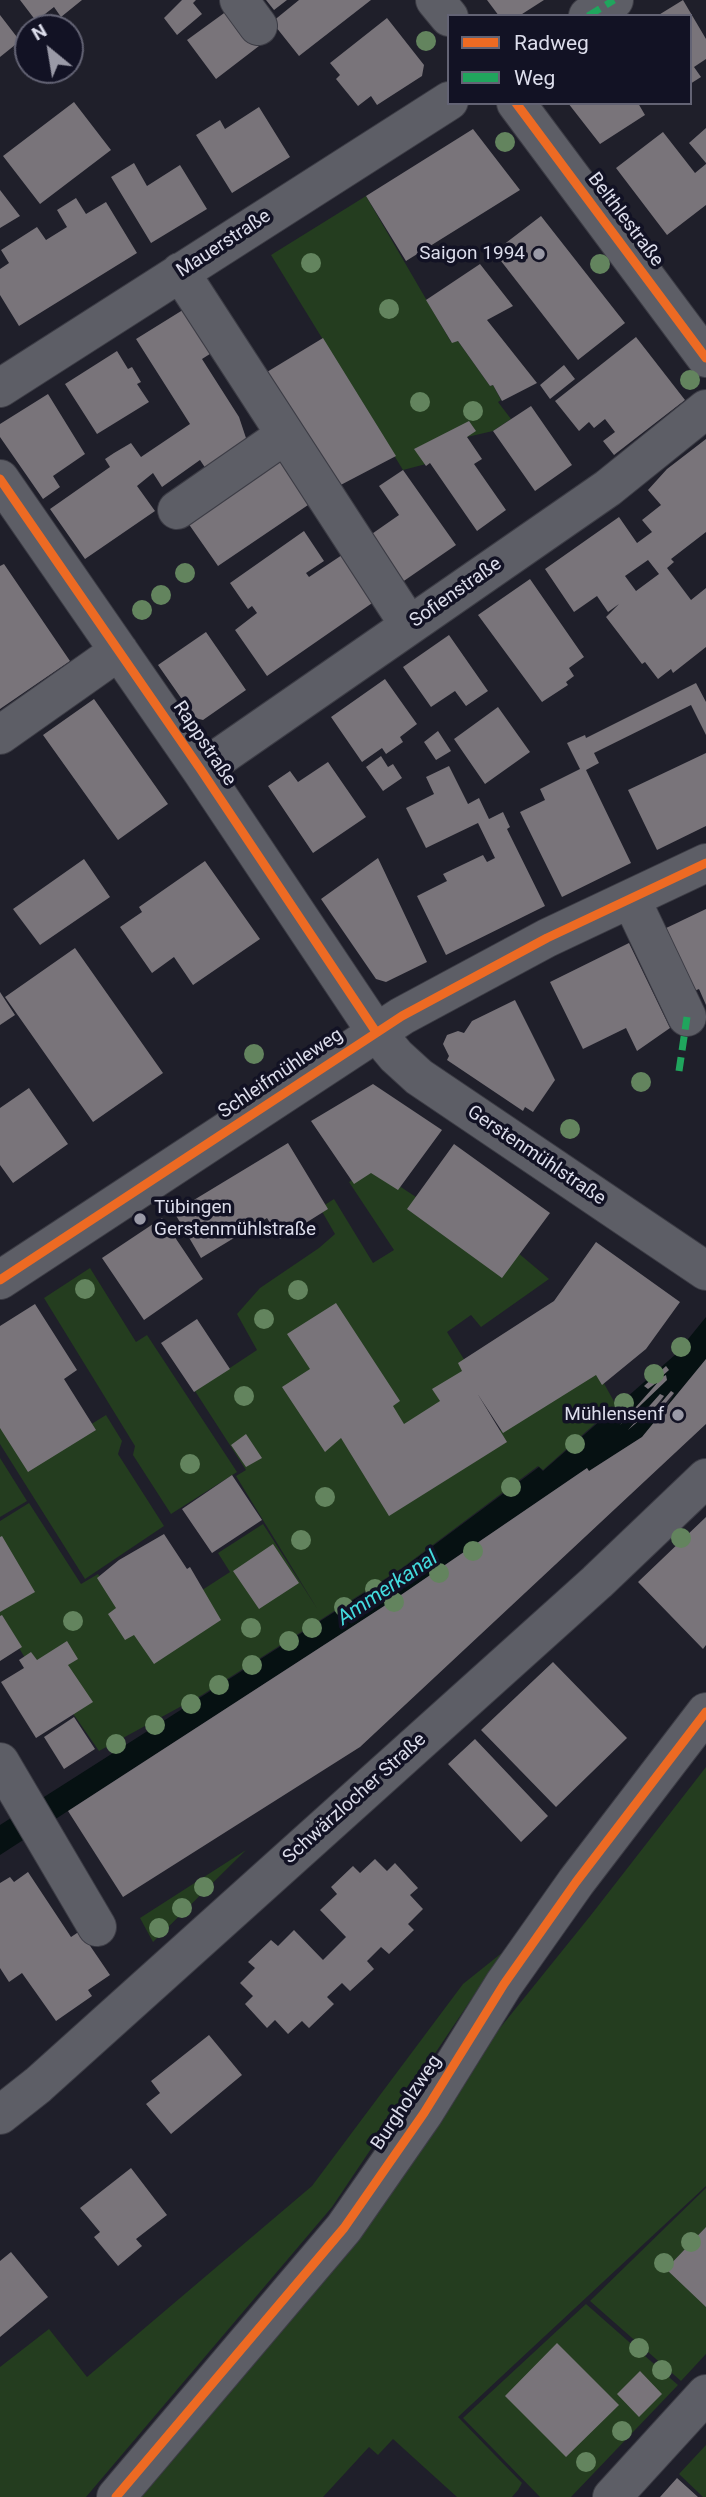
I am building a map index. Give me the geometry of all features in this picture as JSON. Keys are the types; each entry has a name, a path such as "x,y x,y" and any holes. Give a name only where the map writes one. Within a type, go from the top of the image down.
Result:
{"street":[{"path":"435,0 447,15"},
{"path":"591,14 614,0"},
{"name":"Mauerstraße","path":"0,388 447,102"},
{"name":"Belthlestraße","path":"517,105 706,358"},
{"path":"180,272 409,625"},
{"name":"Sofienstraße","path":"201,770 608,488 706,409"},
{"path":"177,510 285,435"},
{"name":"Rappstraße","path":"0,479 201,770 376,1032"},
{"path":"0,735 119,650"},
{"name":"Schleifmühleweg","path":"0,1280 376,1032 547,937 706,863"},
{"path":"631,899 687,1017"},
{"name":"Gerstenmühlstraße","path":"376,1032 419,1077 706,1271"},
{"name":"Schwärzlocher Straße","path":"0,2115 38,2085 597,1582 706,1478"},
{"name":"Burgholzweg","path":"116,2497 344,2228 424,2113 505,1984 560,1905 706,1712"},
{"path":"0,1762 97,1927"},
{"path":"612,2497 706,2394"}],"green space":[{"path":"366,196 451,342 458,341 490,386 493,385 501,400 498,402 511,419 493,431 467,437 430,463 403,470 271,255"},
{"path":"372,1168 419,1199 517,1252 549,1279 481,1327 471,1315 447,1332 470,1369 444,1402 403,1427 312,1369 342,1435 496,1433 597,1371 616,1405 543,1470 538,1466 402,1568 202,1695 99,1751 72,1712 31,1668 0,1616 0,1521 29,1503 81,1584 98,1574 154,1660 196,1594 230,1572 218,1553 263,1524 318,1610 236,1476 246,1470 195,1391 257,1350 237,1314 260,1288 335,1234 320,1208 334,1199 373,1263 394,1250 349,1182"},
{"path":"90,1268 136,1342 147,1335 237,1472 171,1514 133,1455 135,1446 44,1298"},
{"path":"0,1415 30,1462 106,1415 122,1441 118,1454 164,1526 85,1579 0,1444"},
{"path":"0,1458 27,1501 0,1517"},
{"path":"706,1767 706,2186 458,2417 522,2483 518,2490 512,2497 457,2497 393,2439 378,2455 369,2447 323,2497 122,2497 591,1915"},
{"path":"246,1850 153,1942 140,1918"},
{"path":"503,1952 332,2207 86,2497 0,2497 0,2367 49,2329 87,2377 312,2186 463,1984"},
{"path":"706,2188 706,2354 681,2381 590,2301"},
{"path":"586,2304 678,2385 571,2497 540,2497 463,2418"},
{"path":"706,2445 706,2497 703,2497 679,2474"}],"water":[{"name":"Ammerkanal","path":"706,1317 706,1359 642,1437 589,1471 587,1468 398,1597 0,1855 0,1825 402,1569 539,1467 543,1471 676,1354","holes":["671,1391 674,1394 666,1407 653,1418 651,1416 658,1403 628,1430 660,1394 664,1396 661,1403"]}],"building":[{"path":"20,0 82,0 65,14 59,14 54,7 45,14 31,14"},
{"path":"182,0 196,0 193,3 202,14 177,35 164,18"},
{"path":"266,0 287,0 274,10"},
{"path":"299,0 371,0 299,56 272,22"},
{"path":"487,0 544,0 522,14 498,14"},
{"path":"683,0 691,14 660,14"},
{"path":"231,8 259,46 216,79 187,40"},
{"path":"0,15 14,33 14,46 0,57"},
{"path":"692,15 706,39 706,59 694,67 701,77 692,83"},
{"path":"387,18 424,65 422,76 377,105 371,96 358,106 336,79 340,75 330,63"},
{"path":"74,102 111,150 40,204 3,156"},
{"path":"570,105 639,105 645,115 600,144"},
{"path":"259,107 290,157 232,193 196,135 220,120 225,129"},
{"path":"706,128 706,163 689,143"},
{"path":"473,129 520,190 406,261 366,196"},
{"path":"663,132 695,173 706,164 706,205 667,235 616,168"},
{"path":"134,163 147,186 180,165 207,209 151,243 111,177"},
{"path":"0,190 20,216 0,228"},
{"path":"76,198 86,214 106,202 137,253 19,326 0,295 0,269 9,263 1,250 37,227 46,240 67,227 57,210"},
{"path":"541,216 625,323 578,360 494,252"},
{"path":"480,264 513,306 487,320 537,383 502,401 493,385 490,386 458,341 452,343 426,300"},
{"path":"186,308 213,352 202,359 239,417 247,441 206,469 200,460 162,487 153,473 137,486 155,511 85,559 50,509 110,467 105,459 114,453 131,443 141,457 190,424 136,339"},
{"path":"636,337 685,400 614,455 603,441 615,432 605,419 594,428 589,422 579,431 555,401"},
{"path":"323,338 396,456 333,489 262,375"},
{"path":"117,351 128,369 132,367 141,382 137,384 149,402 97,434 65,384"},
{"path":"564,365 575,379 550,399 540,385"},
{"path":"48,394 85,454 53,476 60,487 43,499 0,437 0,424"},
{"path":"531,406 572,465 535,491 493,431"},
{"path":"469,421 476,431 467,437 482,459 474,464 506,510 477,531 430,463 426,466 414,449"},
{"path":"706,439 706,532 671,559 674,562 667,568 691,600 706,588 706,647 673,673 671,669 658,679 645,662 642,664 606,617 619,604 608,612 597,596 574,612 545,569 619,517 637,543 652,532 642,520 661,505 648,490 667,469","holes":["648,560 659,574 636,591 625,576"]},
{"path":"281,460 311,503 218,566 188,523"},
{"path":"403,470 456,545 398,585 366,538 399,515 379,486"},
{"path":"304,531 324,561 306,573 309,577 345,553 378,599 267,676 235,630 257,613 252,606 248,609 230,583"},
{"path":"4,564 70,661 0,709 0,566"},
{"path":"530,579 584,657 569,668 574,676 566,682 568,685 542,702 478,615"},
{"path":"206,632 246,690 203,720 195,718 158,665"},
{"path":"449,635 488,691 466,706 455,691 431,707 403,667"},
{"path":"385,679 417,724 400,737 403,742 386,754 382,748 362,762 331,717"},
{"path":"696,683 706,702 706,735 691,705 594,753 599,763 586,770 631,863 562,897 520,812 545,800 540,789 580,769 567,743 585,735 586,738"},
{"path":"94,699 168,804 118,840 43,735"},
{"path":"498,707 530,752 485,784 454,739"},
{"path":"438,731 451,751 436,760 424,742"},
{"path":"706,753 706,826 657,850 628,790"},
{"path":"381,756 388,767 393,764 402,778 383,791 366,767"},
{"path":"328,762 366,817 313,853 268,786 290,771 298,782"},
{"path":"449,766 468,804 479,798 489,819 503,812 510,827 507,829 545,906 446,955 417,896 447,881 443,874 483,855 487,862 495,858 478,823 426,848 406,808 434,794 426,777"},
{"path":"378,858 427,962 386,982 376,979 321,899"},
{"path":"84,859 110,897 40,945 13,909"},
{"path":"205,861 260,939 193,985 174,957 152,973 120,927 142,912 139,907"},
{"path":"706,909 706,1005 699,989 694,991 664,929"},
{"path":"629,943 670,1028 637,1051 626,1028 583,1049 550,982"},
{"path":"75,948 163,1073 93,1122 5,997"},
{"path":"0,992 15,1015 0,1025"},
{"path":"515,1000 555,1080 533,1112 525,1107 523,1111 447,1060 449,1056 443,1044 447,1035 458,1031 464,1033 472,1021"},
{"path":"373,1084 442,1130 398,1190 371,1173 354,1184 311,1121"},
{"path":"29,1088 68,1144 13,1183 0,1165 0,1108"},
{"path":"288,1143 328,1209 280,1239 267,1218 201,1258 174,1212"},
{"path":"454,1144 550,1213 502,1278 407,1209"},
{"path":"162,1218 203,1279 144,1320 102,1258"},
{"path":"596,1242 680,1302 646,1349 602,1385 596,1375 503,1433 477,1393 507,1442 389,1516 341,1438 325,1452 282,1387 310,1369 287,1334 336,1303 400,1401 393,1406 404,1424 440,1401 432,1389 462,1371 458,1363 554,1301"},
{"path":"35,1304 77,1370 64,1379 96,1430 28,1472 0,1428 0,1326"},
{"path":"197,1319 230,1369 194,1392 161,1343"},
{"path":"706,1359 706,1424 360,1747 123,1897 68,1811 398,1597 587,1468 589,1471 642,1437"},
{"path":"666,1366 669,1370 660,1378 666,1375 667,1380 620,1425 659,1381 648,1389 644,1386"},
{"path":"671,1391 674,1393 653,1418 650,1416"},
{"path":"660,1394 664,1396 656,1406 628,1430"},
{"path":"246,1434 262,1458 246,1467 231,1445"},
{"path":"232,1475 262,1520 212,1553 182,1509"},
{"path":"706,1517 706,1645 703,1649 638,1582"},
{"path":"164,1534 187,1569 190,1567 221,1620 154,1664 134,1635 125,1640 108,1614 116,1608 97,1578 119,1560"},
{"path":"2,1536 35,1592 0,1612 0,1537"},
{"path":"273,1544 299,1583 259,1609 233,1571"},
{"path":"2,1615 22,1647 0,1661 0,1616"},
{"path":"67,1641 78,1659 68,1665 93,1702 36,1738 1,1682 24,1668 19,1660 31,1652 37,1660"},
{"path":"553,1662 627,1738 556,1807 481,1730"},
{"path":"74,1717 95,1749 64,1769 44,1737"},
{"path":"475,1739 548,1816 521,1842 448,1764"},
{"path":"375,1859 387,1871 395,1863 418,1888 410,1895 423,1909 408,1924 414,1930 389,1954 381,1947 367,1961 374,1969 350,1991 342,1983 327,1997 334,2004 309,2028 302,2021 288,2034 275,2020 267,2028 245,2004 253,1996 240,1983 255,1968 248,1962 271,1940 278,1946 294,1930 323,1960 346,1937 320,1910 337,1894 331,1887 353,1866 360,1873"},
{"path":"28,1872 71,1937 80,1931 110,1975 88,1990 92,1996 56,2021 22,1973 9,1982 0,1968 0,1883 10,1877 14,1882"},
{"path":"209,2035 242,2075 171,2134 146,2104 160,2093 151,2081"},
{"path":"131,2168 167,2215 136,2239 142,2246 118,2266 94,2237 100,2232 80,2208"},
{"path":"706,2227 706,2307 666,2269"},
{"path":"11,2252 48,2297 0,2337 0,2261"},
{"path":"557,2343 619,2405 566,2457 505,2396"},
{"path":"640,2371 662,2394 639,2417 617,2394"},
{"path":"677,2478 698,2497 660,2497"}],"marked path":[{"path":"591,14 614,0"},
{"path":"679,1071 687,1017"}],"cycle path":[{"path":"517,105 706,358"},
{"path":"0,479 201,770 376,1032"},
{"path":"0,1280 402,1016 547,938 706,863"},
{"path":"116,2497 344,2228 424,2113 504,1984 576,1882 706,1712"}],"place":[{"name":"Saigon 1994","path":"539,254"},
{"name":"Tübingen Gerstenmühlstraße","path":"140,1219"},
{"name":"Mühlensenf","path":"678,1415"}]}
